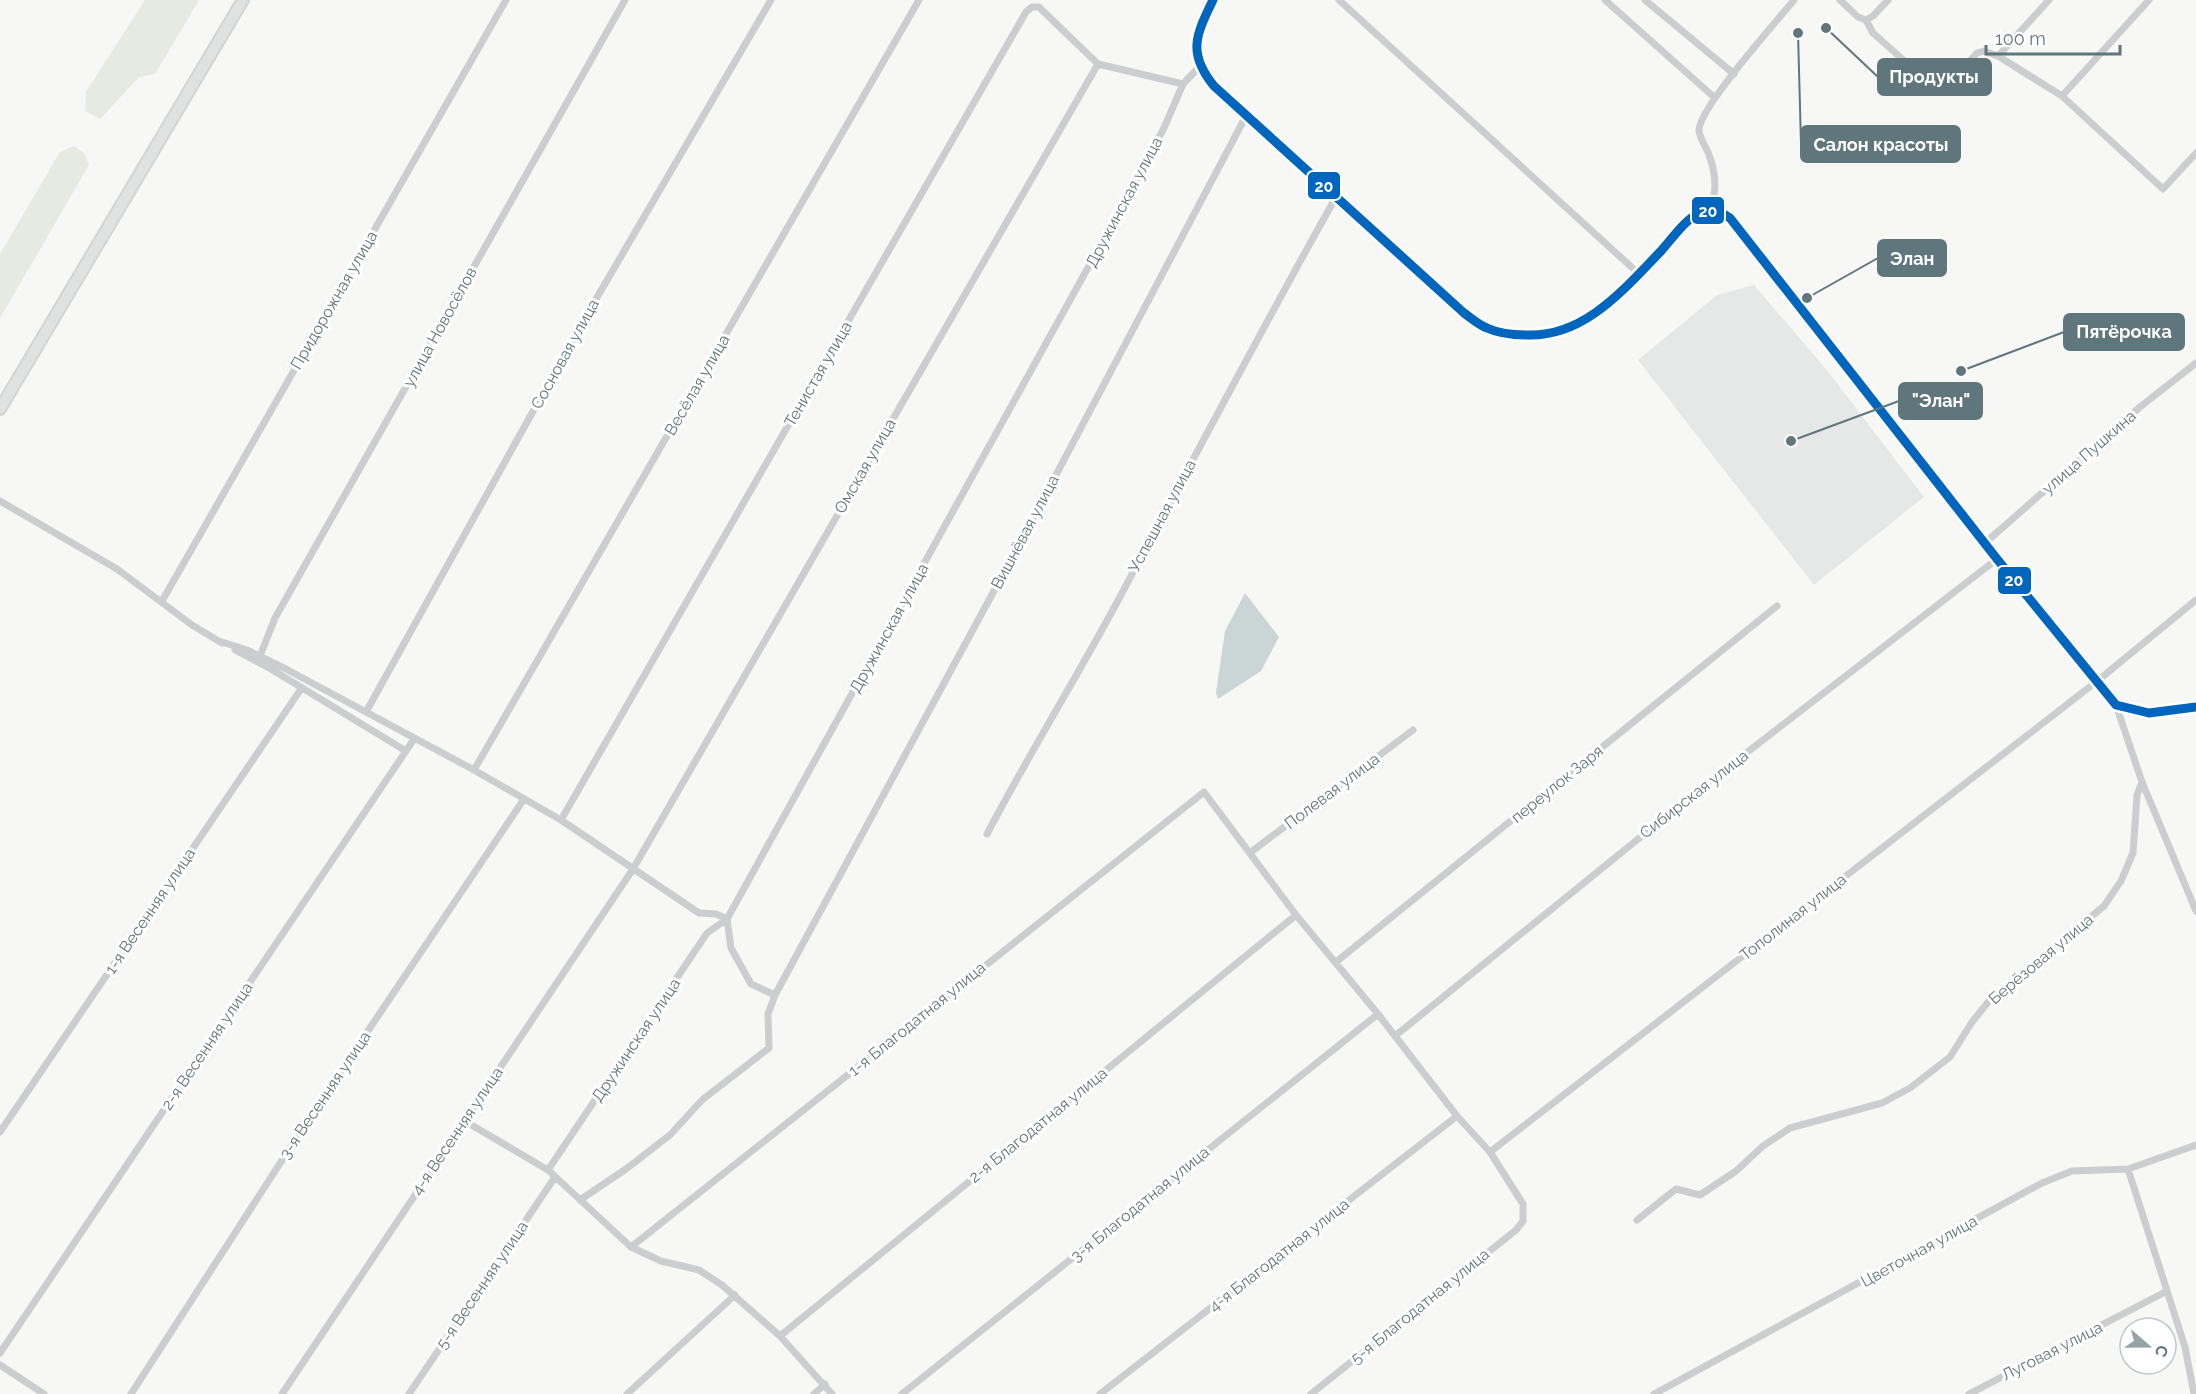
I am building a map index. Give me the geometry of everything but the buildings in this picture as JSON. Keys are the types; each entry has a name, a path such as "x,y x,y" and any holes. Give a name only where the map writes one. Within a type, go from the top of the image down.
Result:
{"main road":[{"path":"0,410 243,0"}],"street":[{"name":"Придорожная улица","path":"162,601 506,0"},
{"name":"улица Новосёлов","path":"260,656 275,618 296,580 625,0"},
{"name":"Сосновая улица","path":"366,712 582,323 771,0"},
{"name":"Весёлая улица","path":"474,770 920,0"},
{"path":"1213,0 1200,27 1196,45 1200,66 1214,86 1464,313 1486,328 1510,335 1541,336 1564,331 1598,312 1639,274 1690,220 1700,213 1721,212 1730,218 1997,559 2116,705 2142,782 2196,911"},
{"path":"1339,0 1639,274"},
{"path":"1605,0 1715,98"},
{"path":"1645,0 1734,74"},
{"path":"1711,211 1716,196 1716,179 1699,132 1700,123 1715,98 1794,0"},
{"path":"1840,0 1858,17 1866,20 1873,33 1937,90 1946,88 1977,53 1984,51 1998,56 2062,96 2163,189 2196,153"},
{"path":"1866,20 1888,0"},
{"path":"1998,56 2049,0"},
{"path":"2062,96 2149,0"},
{"name":"Тенистая улица","path":"561,820 1026,12 1032,7 1039,7 1098,64"},
{"path":"1098,64 1183,84"},
{"name":"Омская улица","path":"633,869 1098,64"},
{"name":"Дружинская улица","path":"548,1170 707,933 727,920 1121,209 1164,128 1183,84 1200,66"},
{"name":"Вишнёвая улица","path":"580,1200 670,1135 702,1100 769,1048 768,1014 775,994 1026,531 1246,116"},
{"name":"Успешная улица","path":"987,834 1022,767 1123,591 1211,424 1336,197"},
{"name":"улица Пушкина","path":"1985,543 2140,407 2196,363"},
{"path":"0,501 117,568 192,625 271,669 406,751"},
{"name":"Сибирская улица","path":"1395,1036 1710,781 1997,559"},
{"name":"Тополиная улица","path":"1490,1152 2096,682 2196,600"},
{"name":"переулок Заря","path":"1336,962 1778,606"},
{"path":"219,641 260,656 474,770 561,820 699,913 716,914 727,920 731,948 751,984 775,994"},
{"path":"260,656 271,669"},
{"name":"1-я Весенняя улица","path":"0,1132 301,689"},
{"path":"2116,705 2149,713 2196,707"},
{"name":"Полевая улица","path":"1251,852 1413,730"},
{"name":"2-я Весенняя улица","path":"0,1353 414,739"},
{"name":"Берёзовая улица","path":"1637,1220 1676,1189 1700,1196 1736,1171 1763,1146 1790,1128 1882,1103 1910,1088 1950,1057 1972,1022 1989,1001 2104,906 2121,880 2133,853 2137,795 2142,782"},
{"name":"1-я Благодатная улица","path":"631,1247 1204,792 1251,852"},
{"name":"3-я Весенняя улица","path":"131,1394 308,1120 524,799"},
{"path":"1251,852 1296,915 1378,1014 1457,1116 1490,1152"},
{"name":"4-я Весенняя улица","path":"282,1394 463,1120 633,869"},
{"name":"2-я Благодатная улица","path":"780,1336 1296,915"},
{"name":"3-я Благодатная улица","path":"902,1394 1378,1014"},
{"name":"4-я Благодатная улица","path":"1100,1394 1457,1116"},
{"path":"463,1120 548,1170 631,1247 661,1261 699,1270 735,1295 780,1336 832,1394"},
{"name":"Цветочная улица","path":"1654,1394 2042,1183 2072,1171 2128,1169 2196,1145"},
{"name":"5-я Благодатная улица","path":"1311,1394 1516,1230 1523,1221 1523,1204 1490,1152"},
{"path":"2128,1169 2185,1347 2194,1394"},
{"name":"5-я Весенняя улица","path":"409,1394 555,1177"},
{"name":"Луговая улица","path":"1969,1394 2167,1291"},
{"path":"627,1394 735,1295"},
{"path":"0,1365 44,1394"},
{"path":"814,1394 825,1384"}],"shaded area":[{"path":"145,0 199,0 155,74 139,77 100,119 85,111 86,92"},
{"path":"74,146 84,153 89,165 0,318 0,254 60,152"},
{"path":"1754,285 1826,369 1924,497 1814,585 1638,360 1717,295"},
{"path":"1245,593 1279,637 1261,671 1218,699 1216,693 1225,631"}],"transit line":[{"name":"20","path":"1213,0 1199,34 1197,54 1200,64 1214,86 1464,313 1487,328 1507,334 1527,335 1548,334 1567,328 1585,319 1618,295 1694,216 1712,211 1730,218 1997,559 2116,705 2149,713 2196,707"}],"place":[{"name":"Продукты","path":"1826,28"},
{"name":"Салон красоты","path":"1798,33"},
{"name":"Элан","path":"1807,298"},
{"name":"Пятёрочка","path":"1961,371"},
{"name":"\"Элан\"","path":"1791,441"}]}
